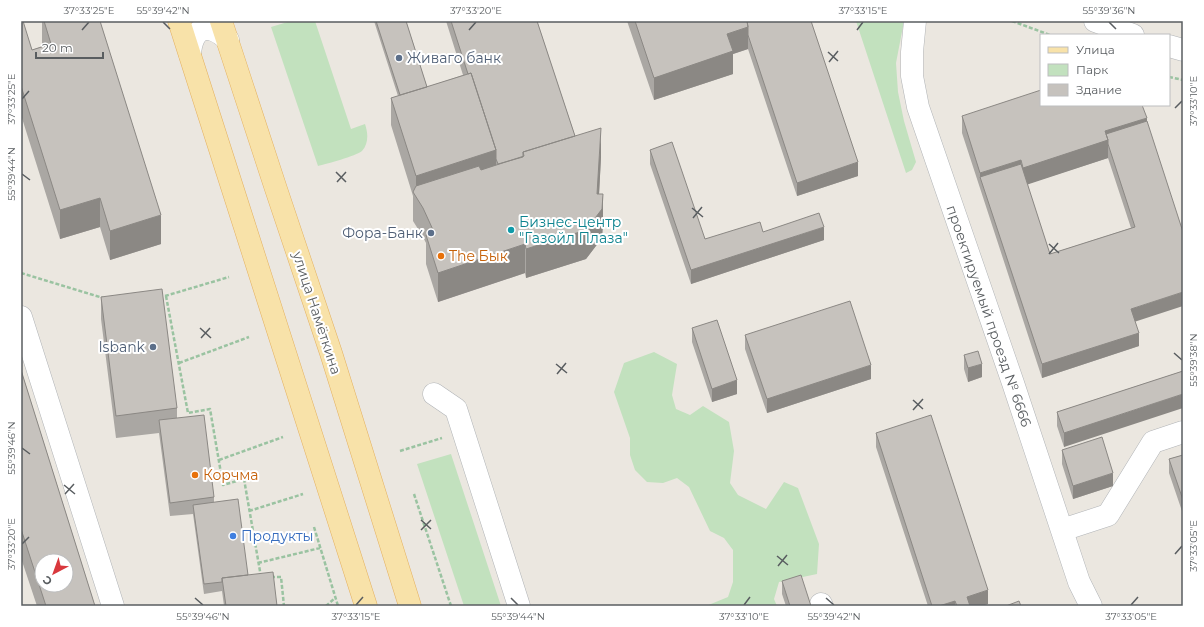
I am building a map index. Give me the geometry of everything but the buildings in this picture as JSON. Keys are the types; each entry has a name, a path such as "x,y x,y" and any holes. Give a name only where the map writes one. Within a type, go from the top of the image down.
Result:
{"main road":[{"path":"179,21 366,606"},
{"name":"улица Намёткина","path":"224,30 331,352 410,606"}],"street":[{"name":"проектируемый проезд № 6666","path":"915,21 912,52 912,76 918,106 1014,383 1079,582 1091,606"},
{"path":"1095,21 1130,34"},
{"path":"190,54 193,38 197,33 204,29 213,30 222,34 224,30"},
{"path":"1170,46 1183,50"},
{"path":"21,317 113,606"},
{"path":"434,394 456,409 519,606"},
{"path":"1062,530 1108,515 1153,442 1183,432"}],"path":[{"path":"1012,21 1047,34"},
{"path":"1170,77 1183,80"},
{"path":"21,273 109,299"},
{"path":"159,298 229,277"},
{"path":"166,296 188,413 210,409 223,485 244,479 261,578 281,577 284,606"},
{"path":"179,363 249,337"},
{"path":"400,451 463,431"},
{"path":"219,460 284,437"},
{"path":"249,511 303,494"},
{"path":"414,494 451,606"},
{"path":"314,527 338,606"},
{"path":"258,563 320,548"},
{"path":"326,606 335,598"}],"green space":[{"path":"291,21 315,21 351,129 365,124 367,141 362,151 359,153 341,160 318,166 271,27"},
{"path":"856,21 904,21 896,63 898,92 904,121 916,162 912,170 906,173"},
{"path":"654,352 677,364 672,395 676,409 690,415 703,406 729,422 734,451 730,483 738,495 766,509 784,482 798,488 819,544 817,574 779,582 774,599 777,606 706,606 728,597 733,582 733,550 724,538 710,531 689,487 677,478 663,483 647,482 635,470 630,455 630,438 614,392 624,363"},
{"path":"451,454 501,606 464,606 417,464"}],"place":[{"name":"Живаго банк","path":"399,58"},
{"name":"Бизнес-центр \"Газойл Плаза\"","path":"511,230"},
{"name":"Фора-Банк","path":"431,233"},
{"name":"The Бык","path":"441,256"},
{"name":"Isbank","path":"153,347"},
{"name":"Корчма","path":"195,475"},
{"name":"Продукты","path":"233,536"}]}
